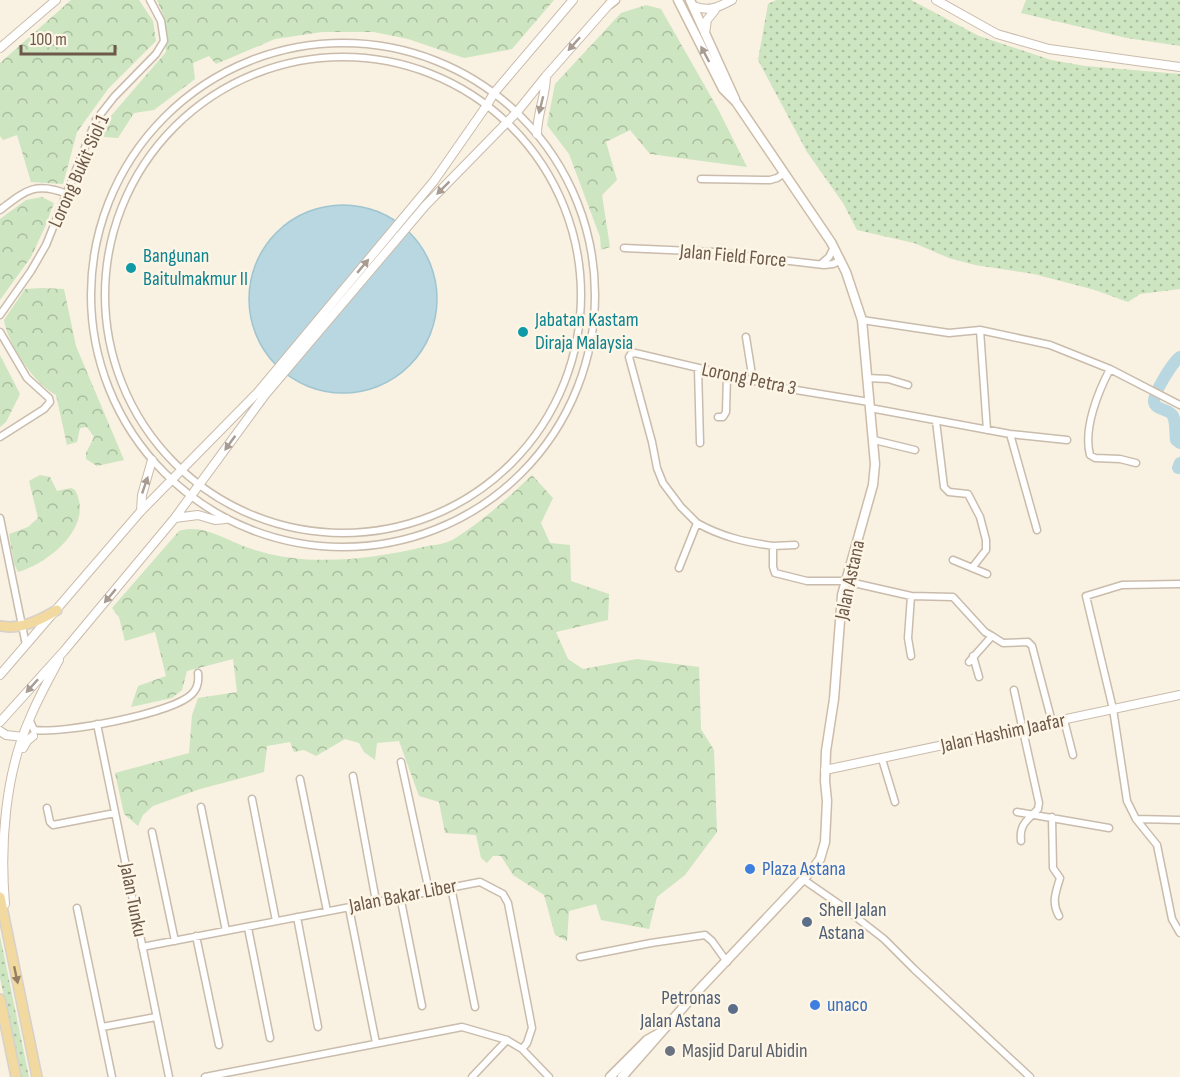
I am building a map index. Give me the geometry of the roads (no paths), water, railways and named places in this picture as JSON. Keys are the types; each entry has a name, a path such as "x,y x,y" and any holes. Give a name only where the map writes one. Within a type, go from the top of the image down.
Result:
{"main road":[{"name":"Jalan Astana","path":"677,1 723,89 736,102"},
{"name":"Jalan Astana","path":"692,3 736,102 841,260 862,320 874,440 873,485 845,581 827,770"},
{"path":"0,626 21,626 37,622 57,610"},
{"path":"622,1077 804,880 820,859 824,851 827,770"},
{"path":"0,897 37,1077"},
{"path":"0,999 16,1077"},
{"path":"610,1077 648,1040 662,1032"}],"street":[{"path":"0,48 56,0"},
{"name":"Lorong Bukit Siol 1","path":"0,315 42,253 96,120 114,97 156,54 164,41 161,21 150,0"},
{"path":"0,722 64,651 192,497 262,393 434,181 494,93 573,0"},
{"path":"705,34 707,20 715,10 732,0"},
{"path":"936,0 997,34 1049,50 1180,67"},
{"path":"0,675 141,511 262,393 425,206 517,112 546,75 612,1"},
{"path":"692,3 707,10 715,10"},
{"path":"332,42 365,43 417,53 466,74 494,93 517,112 537,134 557,162 577,201 591,252 595,288 593,325 586,361 574,396 540,453 510,485 464,517 435,531 405,541 373,547 313,546 277,539 251,531 226,519 192,497 152,460 136,438 110,390 101,364 93,325 92,285 96,245 107,207 124,171 140,145 182,100 208,81 237,65 268,53 299,45 332,42"},
{"path":"339,56 366,57 409,66 442,78 466,90 507,122 535,154 557,192 572,232 580,273 581,294 578,335 567,375 550,413 520,455 495,480 457,506 414,524 368,533 321,534 289,528 257,518 199,486 181,470 147,431 123,385 110,341 105,304 109,252 115,226 135,178 164,138 191,111 236,81 269,68 312,58 339,56"},
{"path":"537,134 537,121 546,88 546,75"},
{"path":"701,179 770,180 783,174"},
{"path":"0,210 28,190 53,188 67,194"},
{"path":"820,264 829,257 834,247"},
{"name":"Jalan Field Force","path":"624,248 714,252 820,264 833,264 841,260"},
{"path":"862,320 949,333 980,330 1050,345 1110,369 1180,405"},
{"path":"980,330 987,430"},
{"path":"0,332 27,378 49,398 50,402 44,409 0,437"},
{"path":"746,337 753,381"},
{"name":"Lorong Petra 3","path":"697,523 681,507 663,483 657,468 629,357 631,354 635,353 936,421 1010,434 1067,440"},
{"path":"698,368 700,443"},
{"path":"1110,369 1101,386 1093,411 1088,447 1090,455 1095,458 1120,459 1136,464"},
{"path":"718,417 723,417 726,412 727,375"},
{"path":"867,378 888,379 908,385"},
{"path":"936,421 944,487 950,492 968,494 982,523 986,550 972,568"},
{"path":"1010,434 1036,530"},
{"path":"874,440 915,450"},
{"path":"141,511 142,495 152,460"},
{"path":"174,519 198,515 215,520 226,519"},
{"path":"0,518 26,645"},
{"path":"679,568 697,523 713,532 738,541 773,546 795,545"},
{"path":"773,546 773,567 776,573 807,581 845,581 911,596 953,597 985,632 1003,643 1028,642 1032,646 1052,722"},
{"path":"952,560 987,574"},
{"path":"1180,584 1122,585 1086,596 1113,709 1127,801 1136,819 1157,845 1172,919 1180,933"},
{"path":"911,596 908,638 911,656"},
{"path":"979,677 971,659 992,636"},
{"path":"6,927 2,866 3,839 12,777 30,717 64,651"},
{"path":"0,731 6,735 33,736 156,711 180,702 192,693 197,688 198,673"},
{"path":"1014,690 1039,803 1034,814 1023,822 1020,831 1021,841"},
{"name":"Jalan Hashim Jaafar","path":"827,770 1180,696"},
{"path":"30,717 31,728 34,730 59,730"},
{"path":"1064,720 1073,755"},
{"name":"Jalan Tunku","path":"97,724 169,1077"},
{"path":"19,752 33,736"},
{"path":"882,759 895,802"},
{"path":"401,762 429,891"},
{"path":"352,776 376,901"},
{"path":"300,779 327,911"},
{"path":"252,799 276,921"},
{"path":"201,807 226,931"},
{"path":"47,808 50,822 53,825 115,813"},
{"path":"1017,812 1109,828"},
{"path":"1052,817 1053,868 1060,878 1054,907 1059,916"},
{"path":"1136,819 1180,820"},
{"path":"152,832 175,941"},
{"path":"804,880 884,939 1030,1077"},
{"name":"Jalan Bakar Liber","path":"142,947 480,882 503,894 508,903 532,1028 522,1049"},
{"path":"451,887 475,1008"},
{"path":"400,896 423,1006"},
{"path":"77,908 112,1077"},
{"path":"349,908 376,1043"},
{"path":"297,916 318,1027"},
{"path":"248,928 270,1038"},
{"path":"580,957 705,935 728,962"},
{"path":"196,936 219,1045"},
{"path":"102,1027 156,1017"},
{"path":"205,1077 462,1026 507,1040 522,1049 545,1076"},
{"path":"472,1077 507,1040"}],"water":[{"path":"343,205 370,209 387,216 409,233 426,255 433,272 437,299 433,326 426,343 409,365 387,382 370,389 343,393 316,389 299,382 277,365 260,343 253,326 249,299 253,272 260,255 277,233 299,216 316,209"}],"waterway":[{"path":"1180,357 1154,398 1157,407 1173,416 1176,440 1180,443"},
{"path":"1178,468 1180,463"}],"place":[{"name":"Bangunan Baitulmakmur II","path":"131,268"},
{"name":"Jabatan Kastam Diraja Malaysia","path":"523,332"},
{"name":"Plaza Astana","path":"750,869"},
{"name":"Shell Jalan Astana","path":"807,922"},
{"name":"unaco","path":"815,1005"},
{"name":"Petronas Jalan Astana","path":"733,1009"},
{"name":"Masjid Darul Abidin","path":"670,1051"}]}
